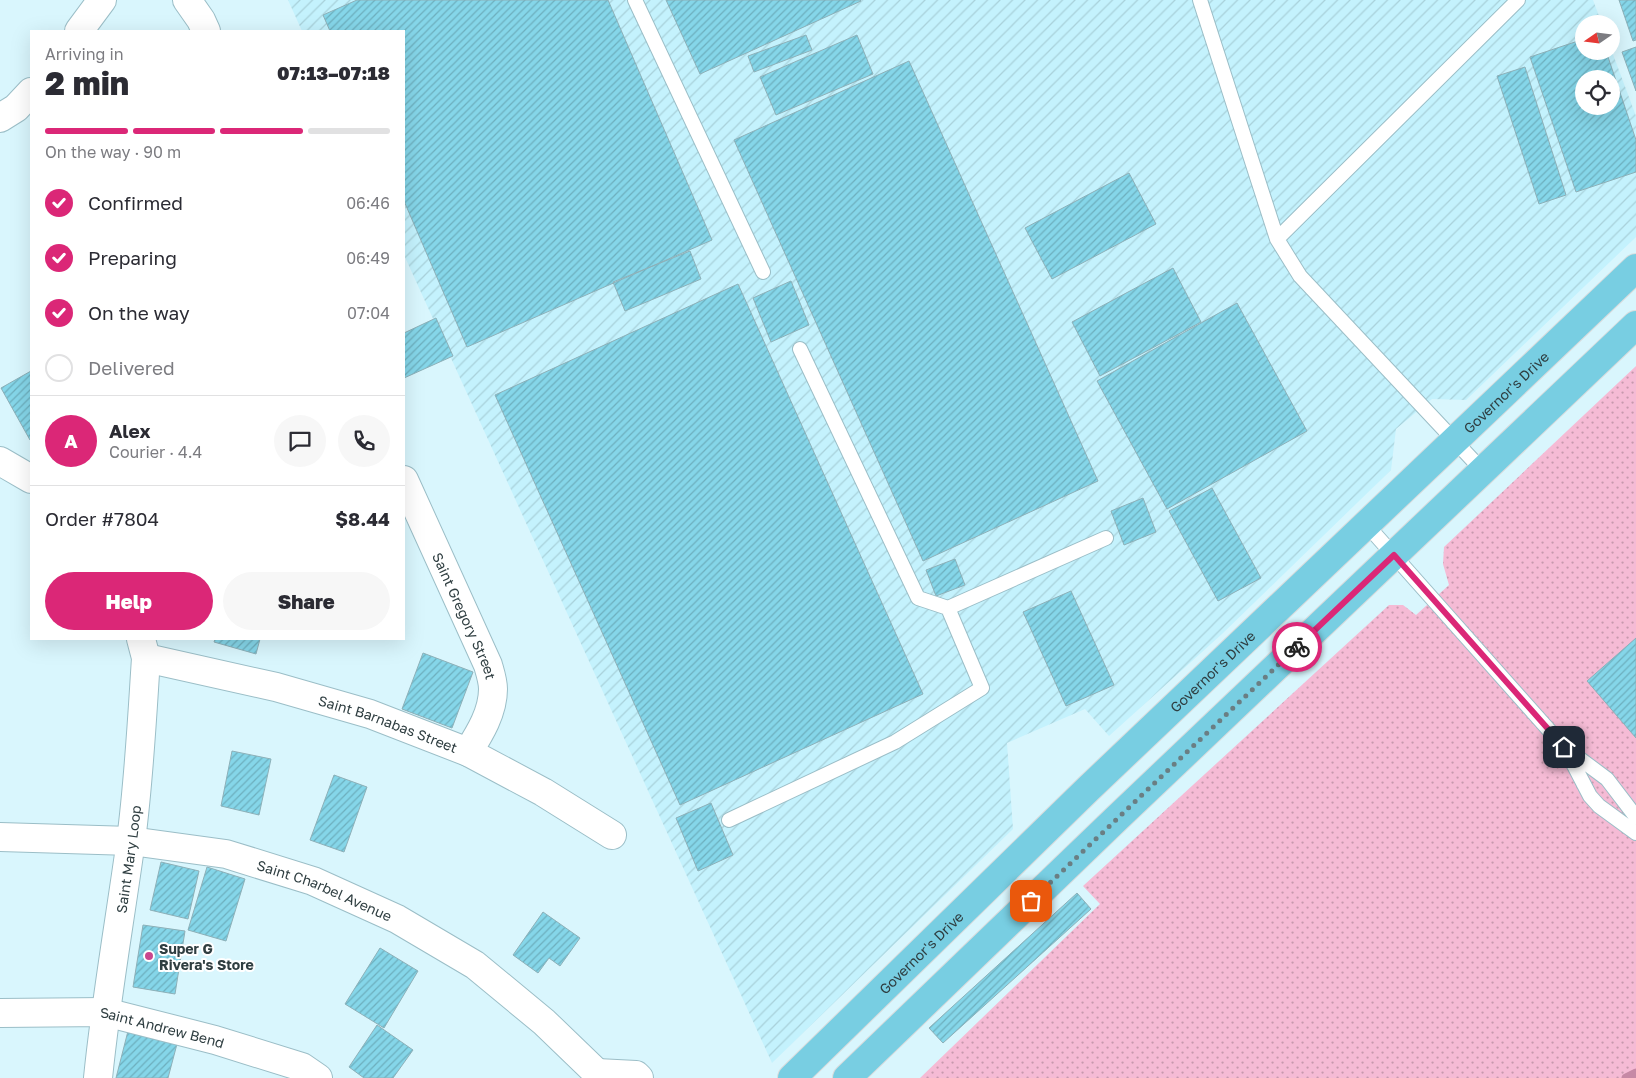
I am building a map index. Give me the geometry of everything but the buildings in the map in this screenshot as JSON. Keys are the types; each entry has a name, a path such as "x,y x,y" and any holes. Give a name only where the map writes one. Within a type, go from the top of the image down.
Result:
{"highway":[{"name":"Governor's Drive","path":"792,1078 1088,789 1636,268"},
{"path":"847,1078 1636,324"}],"street":[{"path":"80,30 102,0"},
{"path":"187,0 206,30"},
{"path":"0,118 16,108 30,93"},
{"path":"0,461 30,478"},
{"name":"Saint Gregory Street","path":"406,490 488,665 493,688 490,707 482,730 468,752"},
{"name":"Saint Barnabas Street","path":"144,648 361,711 468,752 543,792 612,835"},
{"name":"Saint Mary Loop","path":"98,1078 105,1012 138,782 144,648"},
{"name":"Saint Charbel Avenue","path":"0,837 131,841 226,854 313,881 396,919 476,966 544,1022 598,1076 636,1075 639,1078"},
{"name":"Saint Andrew Bend","path":"0,1013 105,1012 215,1040 302,1067 318,1078"}],"lane":[{"path":"635,0 763,272"},
{"path":"1200,0 1277,240 1300,276 1483,471"},
{"path":"1277,240 1518,0"},
{"path":"800,349 918,598 948,608 1106,538"},
{"path":"1366,524 1564,747 1607,780 1636,817"},
{"path":"729,820 895,742 982,688 948,608"},
{"path":"1564,747 1590,796 1599,806 1636,833"}],"shaded area":[{"path":"288,0 1593,0 1599,15 1575,15 1575,60 1615,60 1619,70 1575,70 1575,115 1620,115 1620,73 1636,116 1636,237 1466,400 1432,399 1396,429 1391,470 1222,634 1109,736 1085,709 1007,743 1013,829 772,1063 405,257 405,30 302,30"},
{"path":"1636,366 1636,1078 920,1078 1100,904 1083,886 1389,605 1403,605 1416,615 1449,585 1443,564 1444,547"}],"waterway":[{"path":"1626,1078 1636,1073"}],"way so far":[{"path":"1031,901 1297,647"}],"place":[{"name":"Super G Rivera's Store","path":"149,956"}],"route":[{"path":"1297,647 1394,555 1564,747"}]}
